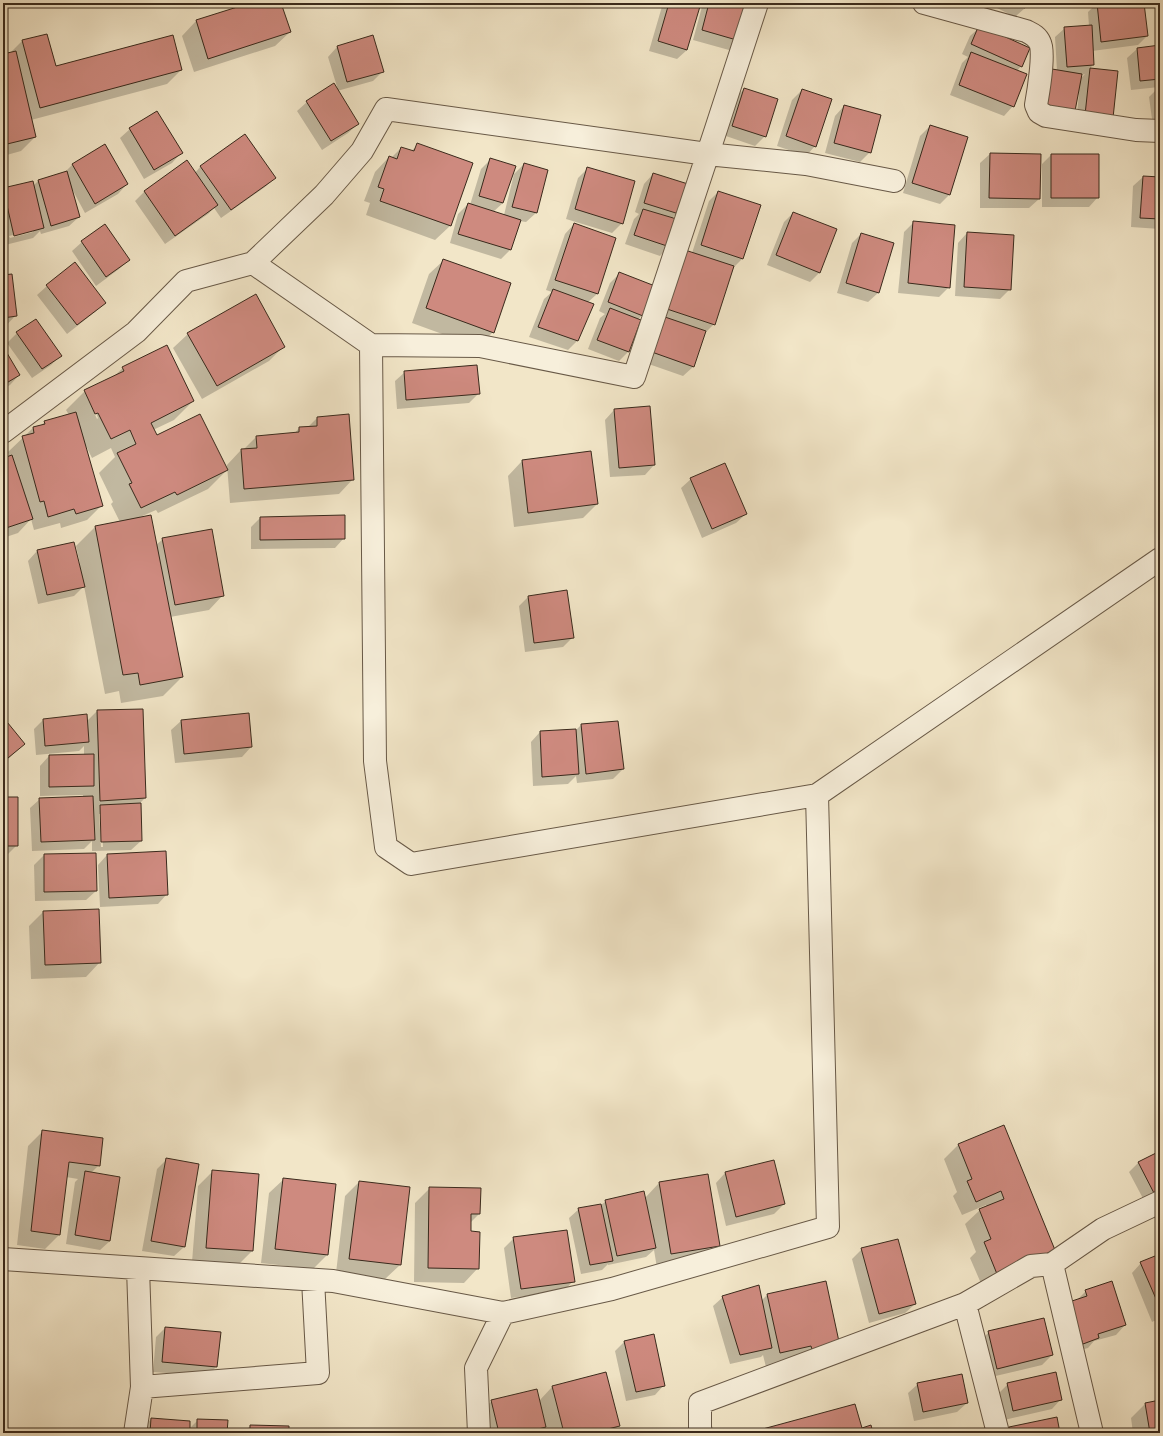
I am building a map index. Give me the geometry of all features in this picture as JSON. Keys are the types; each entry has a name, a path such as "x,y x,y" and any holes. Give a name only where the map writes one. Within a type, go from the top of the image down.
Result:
{"street":[{"path":"253,263 371,344 480,346 634,377 707,154 726,102 756,3"},
{"path":"924,3 1026,31 1035,35 1041,44 1042,52 1036,105 1039,112 1046,116 1136,130 1160,131"},
{"path":"3,432 136,332 186,281 253,263 324,196 362,152 386,109 707,154 806,164 894,181"},
{"path":"371,344 375,760 386,847 411,864 817,795 1160,558"},
{"path":"3,1259 334,1282 503,1313 612,1289 828,1227 817,795"},
{"path":"701,1433 700,1403 965,1304 1031,1266 1052,1264 1103,1229 1160,1202"},
{"path":"1052,1264 1092,1433"},
{"path":"135,1433 142,1387 138,1268"},
{"path":"142,1387 318,1373 313,1280"},
{"path":"965,1304 998,1433"},
{"path":"478,1433 476,1368 503,1313"}],"building":[{"path":"250,3 281,3 291,32 208,59 196,20"},
{"path":"669,3 701,3 687,50 658,41"},
{"path":"709,3 750,3 740,41 702,30"},
{"path":"1015,3 1028,3 1025,8"},
{"path":"1097,3 1144,3 1148,36 1101,42"},
{"path":"979,25 1030,48 1022,67 971,44"},
{"path":"1092,25 1094,65 1067,67 1064,27"},
{"path":"47,34 56,66 173,35 182,70 40,108 22,40"},
{"path":"373,35 384,72 347,82 337,46"},
{"path":"1160,45 1160,79 1140,81 1137,48"},
{"path":"16,51 36,137 3,145 3,54"},
{"path":"971,52 1027,74 1014,107 959,85"},
{"path":"1090,68 1118,71 1113,118 1085,115"},
{"path":"1052,69 1082,74 1075,111 1046,106"},
{"path":"334,83 359,124 331,141 306,101"},
{"path":"744,88 778,99 766,137 732,126"},
{"path":"802,89 832,99 816,147 786,136"},
{"path":"844,105 881,115 871,153 834,143"},
{"path":"157,111 183,153 154,170 129,128"},
{"path":"930,125 968,137 950,195 912,183"},
{"path":"245,134 276,178 231,210 200,166"},
{"path":"417,143 473,163 451,226 380,201 384,189 378,187 389,156 397,159 401,147 414,151"},
{"path":"105,144 128,184 95,204 72,164"},
{"path":"990,153 1041,154 1040,199 989,198"},
{"path":"1051,154 1099,154 1099,198 1051,198"},
{"path":"490,158 516,166 503,203 479,196"},
{"path":"187,160 218,205 175,236 144,191"},
{"path":"524,163 548,170 537,213 512,207"},
{"path":"587,167 635,181 623,224 575,209"},
{"path":"67,171 80,217 51,226 38,180"},
{"path":"653,173 688,184 679,214 644,203"},
{"path":"1143,176 1160,177 1160,219 1140,218"},
{"path":"33,181 44,228 14,236 3,188"},
{"path":"718,191 761,205 743,259 701,245"},
{"path":"468,203 521,220 511,250 458,234"},
{"path":"643,209 680,220 670,247 634,235"},
{"path":"793,212 837,229 820,273 776,255"},
{"path":"913,221 955,225 950,288 908,283"},
{"path":"574,223 616,238 598,294 555,280"},
{"path":"105,224 130,260 106,277 81,241"},
{"path":"967,232 1014,235 1011,290 964,287"},
{"path":"861,233 894,243 879,293 846,283"},
{"path":"685,250 734,266 715,325 667,309"},
{"path":"443,259 511,283 494,333 426,308"},
{"path":"75,262 106,303 77,325 46,285"},
{"path":"619,272 655,286 643,316 608,302"},
{"path":"12,274 17,316 3,318 3,275"},
{"path":"553,289 594,304 578,341 538,327"},
{"path":"256,294 285,347 217,386 187,333"},
{"path":"610,308 641,320 629,352 597,340"},
{"path":"662,316 706,331 694,367 649,351"},
{"path":"36,319 62,356 42,369 16,332"},
{"path":"167,345 194,401 151,423 157,435 200,414 228,470 177,495 175,492 141,508 129,484 132,483 117,453 136,444 130,430 111,439 98,413 95,414 84,390 124,371 122,367"},
{"path":"7,353 20,375 3,385 3,355"},
{"path":"477,365 480,394 406,400 404,371"},
{"path":"650,406 655,465 619,468 614,409"},
{"path":"76,412 103,506 76,514 74,509 48,517 44,501 40,502 22,436 34,433 33,427 45,424 44,421"},
{"path":"349,414 354,480 244,489 241,449 257,448 256,436 299,432 299,427 317,426 317,417"},
{"path":"591,451 598,504 528,513 522,460"},
{"path":"12,455 33,519 3,529 3,458"},
{"path":"725,463 747,514 712,529 690,478"},
{"path":"151,515 183,677 140,685 138,673 123,675 95,526"},
{"path":"345,515 345,539 260,540 260,517"},
{"path":"212,529 224,596 175,605 162,538"},
{"path":"74,542 85,587 47,595 37,550"},
{"path":"567,590 574,638 534,643 528,596"},
{"path":"143,709 146,798 100,801 97,710"},
{"path":"249,713 252,747 184,754 181,720"},
{"path":"87,714 89,742 45,746 43,719"},
{"path":"3,717 25,744 3,762"},
{"path":"618,721 624,769 586,774 581,724"},
{"path":"576,729 579,774 542,777 540,731"},
{"path":"94,754 94,786 49,787 49,755"},
{"path":"93,796 95,840 41,842 39,798"},
{"path":"3,797 18,797 18,846 3,846"},
{"path":"141,803 142,841 101,842 100,805"},
{"path":"166,851 168,895 109,898 107,854"},
{"path":"96,853 97,891 44,892 44,854"},
{"path":"99,909 101,963 45,965 43,911"},
{"path":"1004,1125 1055,1250 997,1274 984,1242 991,1239 979,1209 1004,1199 1001,1191 976,1202 967,1181 972,1179 958,1144"},
{"path":"42,1130 103,1138 100,1166 69,1162 60,1235 31,1231"},
{"path":"1160,1151 1160,1195 1156,1197 1138,1162"},
{"path":"166,1158 199,1164 185,1247 151,1241"},
{"path":"774,1160 785,1204 736,1217 725,1172"},
{"path":"212,1170 259,1174 253,1251 206,1248"},
{"path":"85,1171 120,1177 110,1241 75,1235"},
{"path":"708,1174 720,1246 671,1254 659,1182"},
{"path":"283,1178 336,1184 328,1255 275,1249"},
{"path":"359,1181 410,1187 401,1265 349,1259"},
{"path":"429,1187 481,1188 480,1214 471,1214 471,1231 480,1232 479,1269 428,1268"},
{"path":"644,1191 656,1248 617,1256 605,1200"},
{"path":"601,1204 613,1261 590,1265 578,1208"},
{"path":"567,1230 575,1282 521,1289 513,1237"},
{"path":"898,1239 916,1304 879,1314 861,1248"},
{"path":"1160,1254 1160,1308 1140,1262"},
{"path":"826,1281 841,1351 814,1357 811,1346 780,1353 767,1294"},
{"path":"1112,1281 1126,1325 1098,1334 1099,1338 1083,1344 1069,1302 1087,1296 1085,1290"},
{"path":"759,1285 772,1348 740,1355 722,1296"},
{"path":"1044,1318 1053,1355 997,1369 988,1331"},
{"path":"165,1327 221,1332 217,1367 162,1362"},
{"path":"654,1334 665,1386 636,1392 624,1341"},
{"path":"606,1372 620,1426 591,1433 564,1433 552,1386"},
{"path":"1056,1372 1062,1400 1013,1411 1007,1383"},
{"path":"962,1374 968,1403 923,1412 917,1383"},
{"path":"537,1389 546,1427 522,1433 499,1433 491,1400"},
{"path":"1160,1400 1160,1433 1150,1433 1145,1403"},
{"path":"855,1404 862,1428 871,1425 873,1433 748,1433"},
{"path":"1057,1417 1060,1433 1011,1433 1009,1427"},
{"path":"151,1418 190,1421 190,1433 150,1433"},
{"path":"197,1419 228,1420 227,1433 197,1433"},
{"path":"250,1425 289,1426 289,1433 250,1433"},
{"path":"412,1429 458,1429 458,1433 412,1433"}]}
